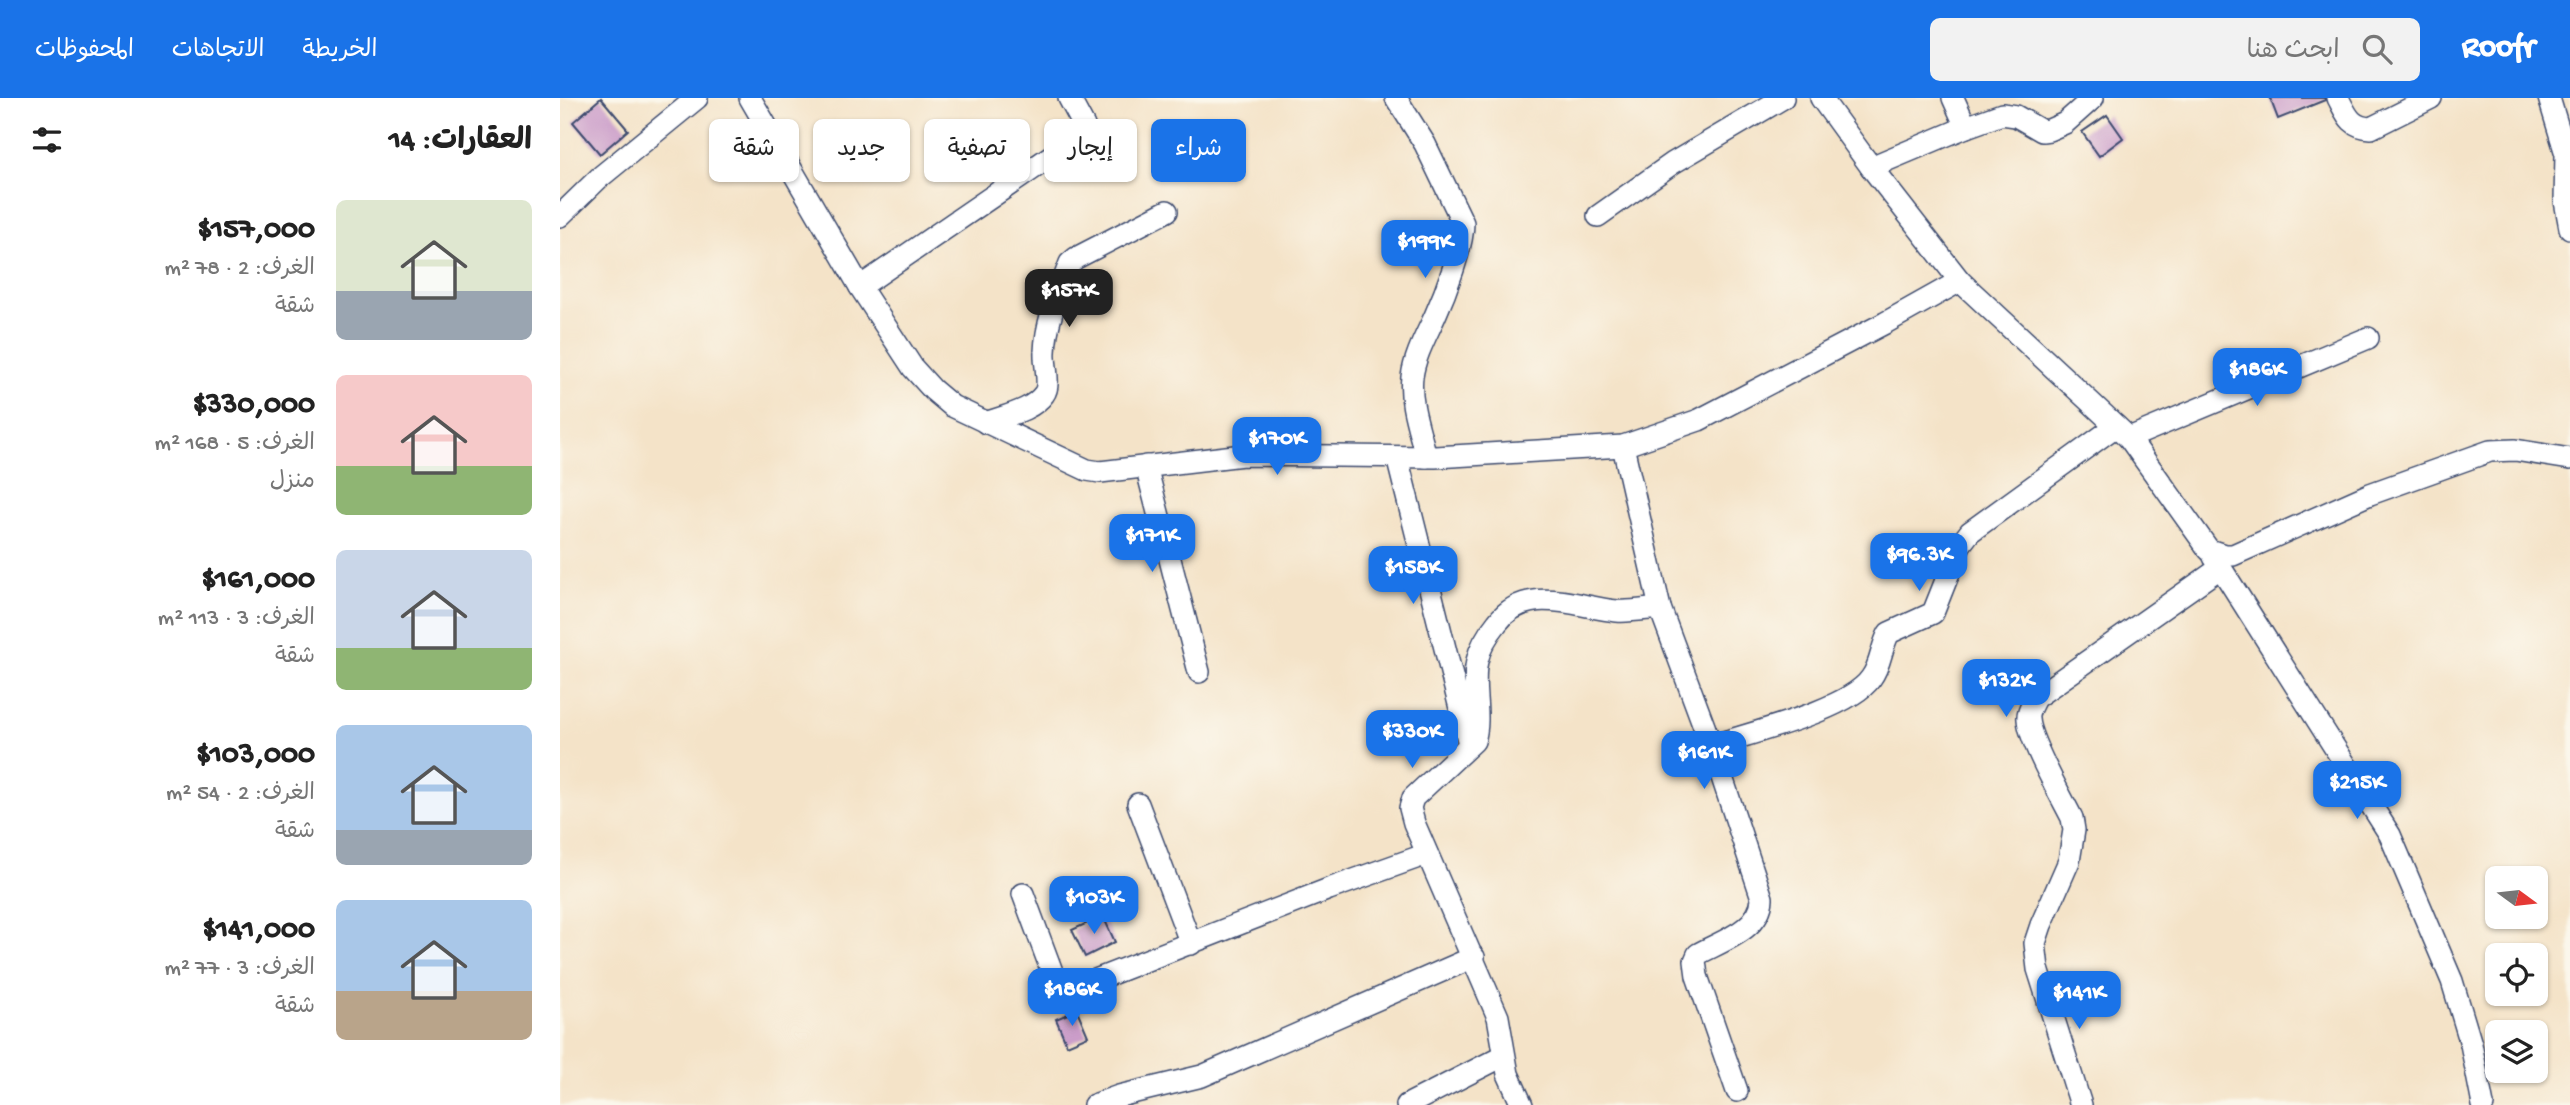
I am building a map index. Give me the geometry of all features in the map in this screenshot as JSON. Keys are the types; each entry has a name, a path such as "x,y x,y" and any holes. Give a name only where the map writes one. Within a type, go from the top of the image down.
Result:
{"street":[{"path":"560,216 599,178 697,98"},
{"path":"750,98 860,287 913,368 933,390 952,406 986,423 1087,470 1100,472 1243,455 1426,457 1623,446 1699,420 1960,281"},
{"path":"860,287 1082,135 1084,126 1069,98"},
{"path":"1396,98 1425,144 1463,223 1457,252 1435,316 1421,341 1412,376 1412,398 1426,457"},
{"path":"1598,216 1673,163 1783,98"},
{"path":"1821,98 1960,281 2123,432 2215,559 2390,835 2452,981 2471,1044 2483,1105"},
{"path":"1953,98 1966,127"},
{"path":"1871,167 2003,114 2016,116 2042,131 2049,131 2066,123 2093,98"},
{"path":"2338,98 2350,122 2371,128 2431,98"},
{"path":"2549,98 2566,154 2564,201 2570,228"},
{"path":"986,423 1030,405 1044,394 1048,328 1070,263 1167,211"},
{"path":"1711,746 1825,708 1857,693 1877,669 1889,633 1933,612 1960,545 1970,532 2123,432 2368,338"},
{"path":"1623,446 1660,608 1711,746 1762,898 1762,911 1754,922 1698,954 1695,961 1697,976 1737,1091"},
{"path":"2081,1105 2038,969 2035,943 2069,861 2074,830 2072,818 2033,738 2027,719 2035,698 2215,559 2233,555 2370,494 2490,451 2515,450 2570,458"},
{"path":"1396,457 1470,745"},
{"path":"1146,466 1199,672"},
{"path":"1522,1105 1507,1074 1498,1017 1427,854 1410,808 1413,799 1470,745 1477,731 1477,660 1487,636 1501,617 1517,605 1532,600 1562,600 1619,611 1660,608"},
{"path":"1138,804 1191,944"},
{"path":"1023,894 1057,985 1074,988 1427,854"},
{"path":"1099,1104 1202,1076 1474,957"},
{"path":"1407,1105 1503,1056"}],"building":[{"path":"601,98 628,130 600,154 573,122"},
{"path":"2270,98 2325,98 2325,100 2278,119"},
{"path":"2107,115 2123,138 2099,156 2082,132"},
{"path":"1103,916 1115,942 1085,957 1072,930"},
{"path":"1077,1010 1088,1036 1067,1045 1056,1019"}]}
